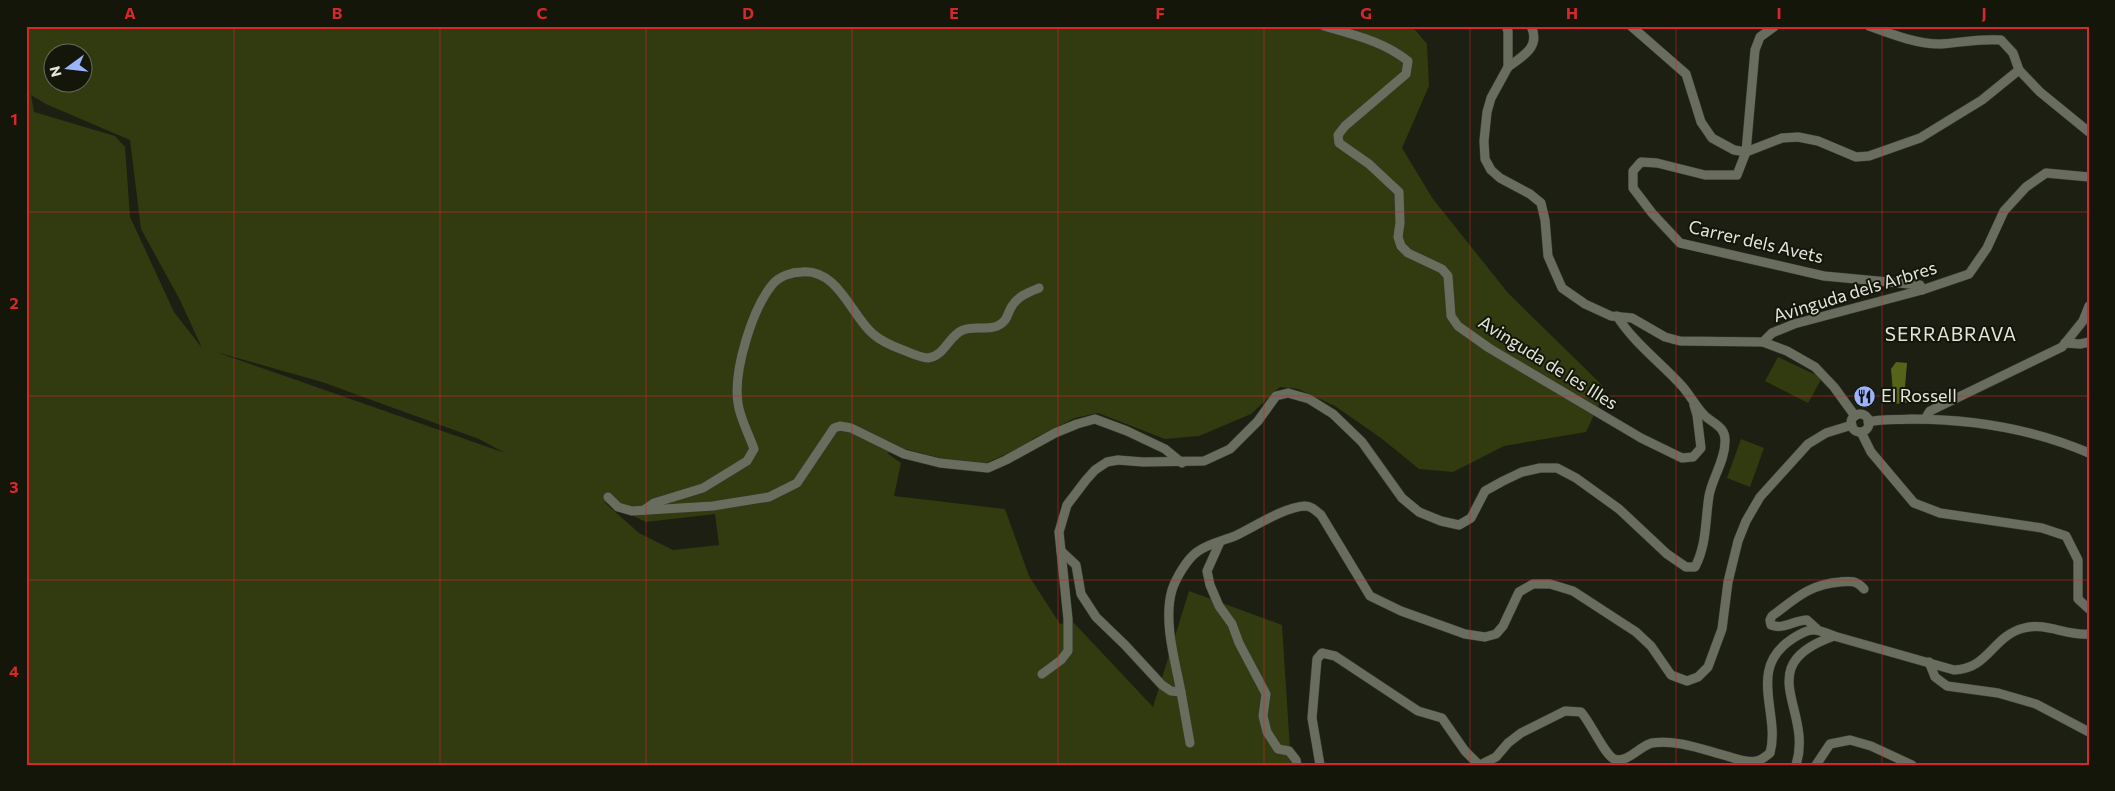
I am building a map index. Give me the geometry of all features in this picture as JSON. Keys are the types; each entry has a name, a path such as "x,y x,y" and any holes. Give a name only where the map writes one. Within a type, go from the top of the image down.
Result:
{"street":[{"name":"Avinguda de les Illes","path":"1324,26 1372,39 1398,53 1408,61 1406,74 1345,126 1338,135 1339,143 1369,164 1399,192 1400,223 1398,237 1401,246 1408,254 1442,269 1448,276 1451,316 1458,326 1489,348 1562,392 1641,438 1682,458 1693,457 1701,448 1697,415 1690,396"},
{"name":"Avinguda dels Arbres","path":"1506,26 1508,31 1508,67 1491,98 1487,112 1484,141 1486,158 1491,170 1500,178 1530,194 1541,203 1546,220 1548,256 1562,288 1585,304 1617,316 1632,318 1665,337 1680,341 1763,342 1772,333 1794,324 1922,290 1969,274 1987,248 2004,211 2026,187 2046,173 2089,177"},
{"path":"1508,67 1530,50 1535,43 1532,26"},
{"path":"1631,26 1686,74 1701,122 1712,138 1734,150 1746,152 1782,138 1798,137 1818,141 1856,157 1869,156 1920,138 1982,100 2019,70"},
{"path":"1746,152 1755,50 1760,37 1775,26"},
{"path":"1868,26 1924,42 1939,44 1986,38 2001,40 2012,54 2019,70 2040,92 2089,132"},
{"name":"Carrer dels Avets","path":"1746,152 1737,175 1705,175 1657,163 1641,162 1633,171 1634,188 1652,213 1680,243 1824,276 1920,285 1922,290"},
{"path":"644,510 654,503 703,488 747,461 754,449 738,403 737,385 739,368 755,313 773,284 785,275 803,271 818,274 832,283 872,334 886,343 928,358 941,353 952,337 963,329 992,328 1005,320 1020,296 1040,288"},
{"path":"1925,419 1930,411 2062,347 2082,321 2089,306"},
{"path":"1042,674 1061,660 1068,651 1068,619 1058,532 1067,505 1095,470 1107,462 1118,460 1182,463 1204,461 1230,450 1258,421 1276,396 1288,393 1310,400 1333,414 1362,442 1402,498 1419,512 1441,522 1459,525 1471,518 1485,492 1522,472 1540,468 1557,468 1576,478 1619,509 1667,554 1686,567 1695,567 1702,555 1710,494 1723,456 1724,433 1716,423 1705,416 1690,396 1624,328 1617,316"},
{"path":"1763,342 1787,351 1815,367 1834,387 1853,421 1854,430 1861,432 1871,452 1914,503 1940,513 2042,528 2066,536 2078,560 2078,599 2089,609"},
{"path":"2065,343 2080,344 2089,342"},
{"path":"1190,743 1170,628 1169,602 1173,588 1195,553 1206,546 1220,542 1290,510 1306,506 1313,508 1321,515 1334,533 1370,596 1393,607 1465,634 1485,637 1496,634 1519,592 1533,584 1550,584 1573,592 1636,632 1650,646 1671,675 1687,681 1698,678 1708,667 1722,629 1728,582 1738,542 1746,522 1760,497 1808,444 1862,415 1865,416 1868,422 1867,428 1861,432"},
{"path":"608,497 618,507 632,511 713,506 769,497 797,483 834,428 840,426 857,430 904,454 940,463 988,468 1055,433 1094,419 1127,431 1165,449 1182,463"},
{"path":"1868,422 1925,419 1985,425 2037,434 2089,453"},
{"path":"1220,542 1207,571 1210,585 1219,606 1232,624 1239,643 1266,694 1263,716 1267,732 1278,749 1289,751 1296,760 1297,765"},
{"path":"1061,551 1076,565 1081,594 1096,617 1162,685 1171,690 1181,692"},
{"path":"1864,589 1852,580 1820,584 1799,596 1772,616 1770,620 1771,625 1778,628 1800,620 1807,620 1817,629 1834,636 1954,670 1966,670 1978,664 2005,638 2025,628 2034,627 2078,635 2089,634"},
{"path":"1320,765 1312,718 1317,659 1322,653 1335,656 1418,711 1442,718 1465,751 1480,765 1496,757 1508,742 1521,733 1565,711 1581,712 1590,722 1607,752 1615,759 1621,760 1651,743 1663,743 1685,745 1740,760 1758,761 1770,754 1774,741 1767,689 1771,662 1782,646 1803,632 1817,629"},
{"path":"1796,765 1800,748 1800,728 1790,699 1789,684 1793,662 1816,643 1834,636"},
{"path":"1929,662 1935,677 1947,686 1998,693 2036,704 2089,732"},
{"path":"1816,765 1830,744 1850,740 1871,746 1912,765"}],"shaded area":[{"path":"26,26 1412,26 1427,44 1429,86 1402,148 1433,199 1508,293 1606,389 1586,432 1504,446 1453,472 1419,469 1381,438 1335,406 1298,389 1280,387 1251,414 1199,436 1165,439 1098,413 1075,418 1034,438 1022,447 986,463 940,458 906,449 887,453 901,463 894,496 1005,509 1029,576 1060,624 1073,622 1153,707 1189,591 1282,625 1291,765 26,765","holes":["31,95 46,104 130,140 141,229 180,300 202,348 174,312 130,217 125,147 115,136 34,112","216,352 322,382 479,439 505,453","604,502 646,522 715,514 719,545 673,550 639,533"]},
{"path":"1778,357 1822,378 1808,403 1765,381"},
{"path":"1896,362 1907,363 1905,387 1909,392 1911,402 1894,404 1891,369"},
{"path":"1741,439 1764,448 1750,487 1727,478"}],"place":[{"name":"El Rossell","path":"1865,396"}],"district":[{"name":"SERRABRAVA","path":"1951,334"}]}
